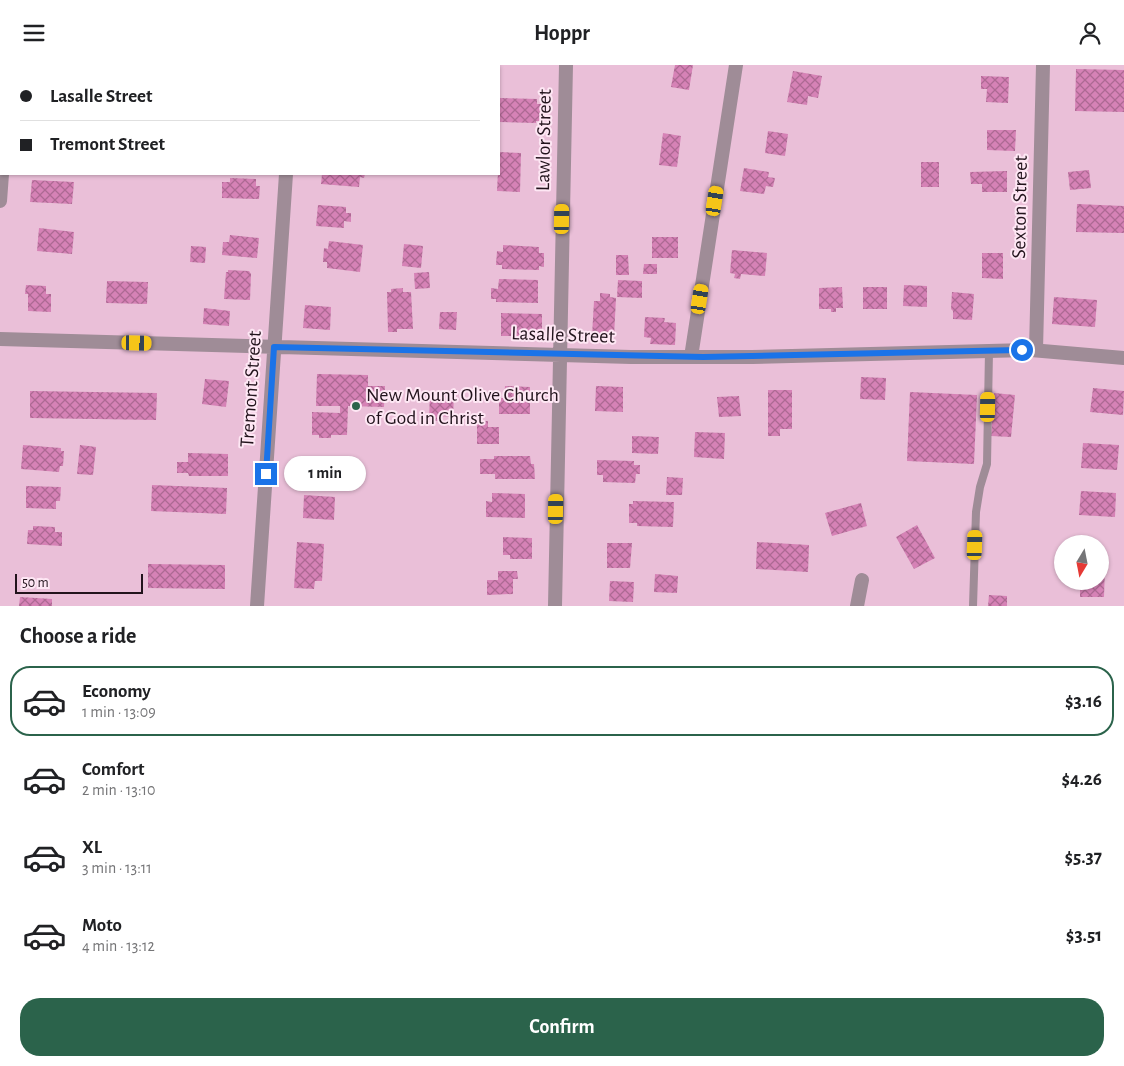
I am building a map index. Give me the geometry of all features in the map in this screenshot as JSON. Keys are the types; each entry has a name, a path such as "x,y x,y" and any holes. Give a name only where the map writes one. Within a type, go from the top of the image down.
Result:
{"street":[{"name":"Lawlor Street","path":"555,606 566,65"},
{"path":"691,357 736,65"},
{"name":"Sexton Street","path":"1036,350 1043,65"},
{"path":"0,201 2,175"},
{"name":"Tremont Street","path":"257,606 286,175"},
{"name":"Lasalle Street","path":"0,339 559,355 691,357 1036,350 1124,358"},
{"path":"856,606 862,580"}],"lane":[{"path":"973,606 976,512 980,487 988,464 989,351"}],"building":[{"path":"675,65 693,65 689,90 671,87"},
{"path":"1076,69 1124,70 1124,112 1075,111"},
{"path":"793,71 822,76 818,98 808,96 807,105 787,102"},
{"path":"981,76 1009,77 1008,103 986,102 987,89 981,89"},
{"path":"500,98 537,99 537,104 543,104 542,121 536,121 536,123 500,122"},
{"path":"987,130 1016,130 1015,151 987,150"},
{"path":"768,131 788,134 785,156 765,153"},
{"path":"663,133 681,136 677,167 659,165"},
{"path":"500,152 521,153 520,192 497,191 498,175 500,175"},
{"path":"921,162 939,162 939,187 921,187"},
{"path":"744,168 769,172 768,177 775,178 773,187 766,186 764,194 740,191"},
{"path":"1089,170 1091,188 1070,190 1068,172"},
{"path":"1007,171 1007,192 982,192 982,184 971,184 970,172"},
{"path":"322,175 365,175 364,178 360,177 359,187 321,184"},
{"path":"230,178 256,179 256,186 260,186 259,199 222,198 222,182 230,182"},
{"path":"32,180 74,182 72,204 30,202"},
{"path":"1077,204 1124,206 1124,233 1076,232"},
{"path":"318,205 346,207 346,213 351,213 351,222 344,221 344,228 316,226"},
{"path":"39,228 74,232 72,254 37,251"},
{"path":"230,235 259,238 257,258 222,255 223,242 229,242"},
{"path":"652,237 678,237 678,258 652,258"},
{"path":"329,241 363,245 360,272 327,268 327,262 323,262 324,248 328,249"},
{"path":"404,244 423,246 421,268 402,266"},
{"path":"503,245 539,247 539,253 544,253 544,267 539,266 539,270 502,269 502,265 496,265 497,251 503,252"},
{"path":"191,246 206,247 205,263 190,262"},
{"path":"732,250 767,253 765,276 741,274 740,279 734,278 735,274 730,273"},
{"path":"982,253 1003,253 1003,279 982,278"},
{"path":"616,255 628,255 629,275 616,275"},
{"path":"644,264 657,264 657,274 643,274"},
{"path":"228,270 249,271 251,274 250,300 224,299 226,272"},
{"path":"429,272 430,288 415,289 414,273"},
{"path":"499,279 538,280 538,303 496,302 496,299 491,299 491,288 498,289"},
{"path":"618,280 642,281 642,298 617,297"},
{"path":"107,281 148,282 147,304 106,303"},
{"path":"26,285 46,286 46,294 51,294 51,312 28,311 28,294 25,294"},
{"path":"904,285 927,286 927,307 903,306"},
{"path":"842,287 843,308 836,308 836,312 831,312 831,309 819,309 819,288"},
{"path":"863,287 887,287 887,309 863,309"},
{"path":"403,288 403,292 411,292 413,329 397,329 397,332 388,332 387,292 391,292 391,289"},
{"path":"952,292 974,294 972,320 953,319 953,311 951,309"},
{"path":"600,293 610,294 610,297 616,298 614,337 592,336 594,301 600,301"},
{"path":"1054,297 1097,300 1095,327 1052,324"},
{"path":"305,305 331,307 330,330 303,328"},
{"path":"204,308 230,311 229,326 203,324"},
{"path":"440,312 457,312 456,330 439,329"},
{"path":"501,313 542,314 542,337 532,336 532,339 518,339 518,336 501,336"},
{"path":"645,317 665,318 664,322 676,323 675,345 650,344 651,338 644,337"},
{"name":"New Mount Olive Church of God in Christ","path":"317,374 368,375 368,386 385,386 384,407 348,406 347,435 331,435 331,438 319,438 319,435 312,435 312,412 340,413 340,406 316,406"},
{"path":"861,377 886,378 885,400 860,399"},
{"path":"205,379 229,381 226,407 202,404"},
{"path":"505,386 530,387 530,414 499,414 499,398 504,398"},
{"path":"596,386 623,387 623,412 595,411"},
{"path":"1093,388 1124,391 1123,415 1090,412"},
{"path":"768,390 792,390 792,429 780,429 780,436 768,436"},
{"path":"30,391 157,393 156,420 30,418"},
{"path":"910,392 977,395 974,464 907,461"},
{"path":"430,393 454,395 453,417 438,416 438,421 429,420"},
{"path":"994,393 1015,395 1011,437 991,436"},
{"path":"739,396 741,416 719,417 717,397"},
{"path":"477,421 488,421 488,427 499,427 499,444 477,444"},
{"path":"695,432 725,433 724,459 694,457"},
{"path":"632,436 659,437 658,454 632,453"},
{"path":"1083,443 1119,445 1117,470 1081,468"},
{"path":"23,445 61,448 61,451 64,451 63,466 60,466 59,472 21,469"},
{"path":"80,445 96,447 93,475 77,474"},
{"path":"188,453 228,454 228,476 189,476 188,473 177,473 177,462 188,462"},
{"path":"494,456 530,456 531,464 534,464 535,479 495,479 495,474 480,474 480,459 494,459"},
{"path":"316,458 327,458 327,462 345,462 345,483 306,483 307,466 316,466"},
{"path":"597,460 634,461 634,465 640,465 640,474 636,474 635,483 603,482 603,475 597,475"},
{"path":"667,477 683,478 682,495 666,495"},
{"path":"152,485 227,488 226,514 151,511"},
{"path":"26,486 61,487 60,501 56,501 56,509 26,508"},
{"path":"1081,491 1116,493 1115,517 1079,515"},
{"path":"492,493 525,494 525,518 486,517 486,501 492,502"},
{"path":"304,495 335,497 334,520 303,518"},
{"path":"633,501 674,502 673,527 637,526 637,523 629,523 629,504 633,504"},
{"path":"861,503 867,526 832,536 825,513"},
{"path":"917,525 935,558 914,569 896,537"},
{"path":"33,526 55,527 55,532 62,532 62,546 27,544 28,530 33,530"},
{"path":"503,537 532,538 532,559 510,559 510,555 503,555"},
{"path":"297,542 324,544 322,581 315,581 314,589 294,588"},
{"path":"757,542 809,545 808,572 756,569"},
{"path":"607,543 632,543 630,568 607,568"},
{"path":"148,564 225,565 225,589 148,588"},
{"path":"498,571 517,571 518,579 513,579 513,594 487,595 487,580 498,580"},
{"path":"655,574 678,576 677,593 654,592"},
{"path":"610,581 634,582 633,602 609,601"},
{"path":"1080,590 1104,590 1104,597 1080,597"},
{"path":"989,595 1007,596 1007,606 988,606"},
{"path":"20,597 52,599 52,606 19,606"}],"place":[{"name":"New Mount Olive Church of God in Christ","path":"356,406"}],"route":[{"path":"266,474 274,347 631,357 752,357 1022,350"}]}
